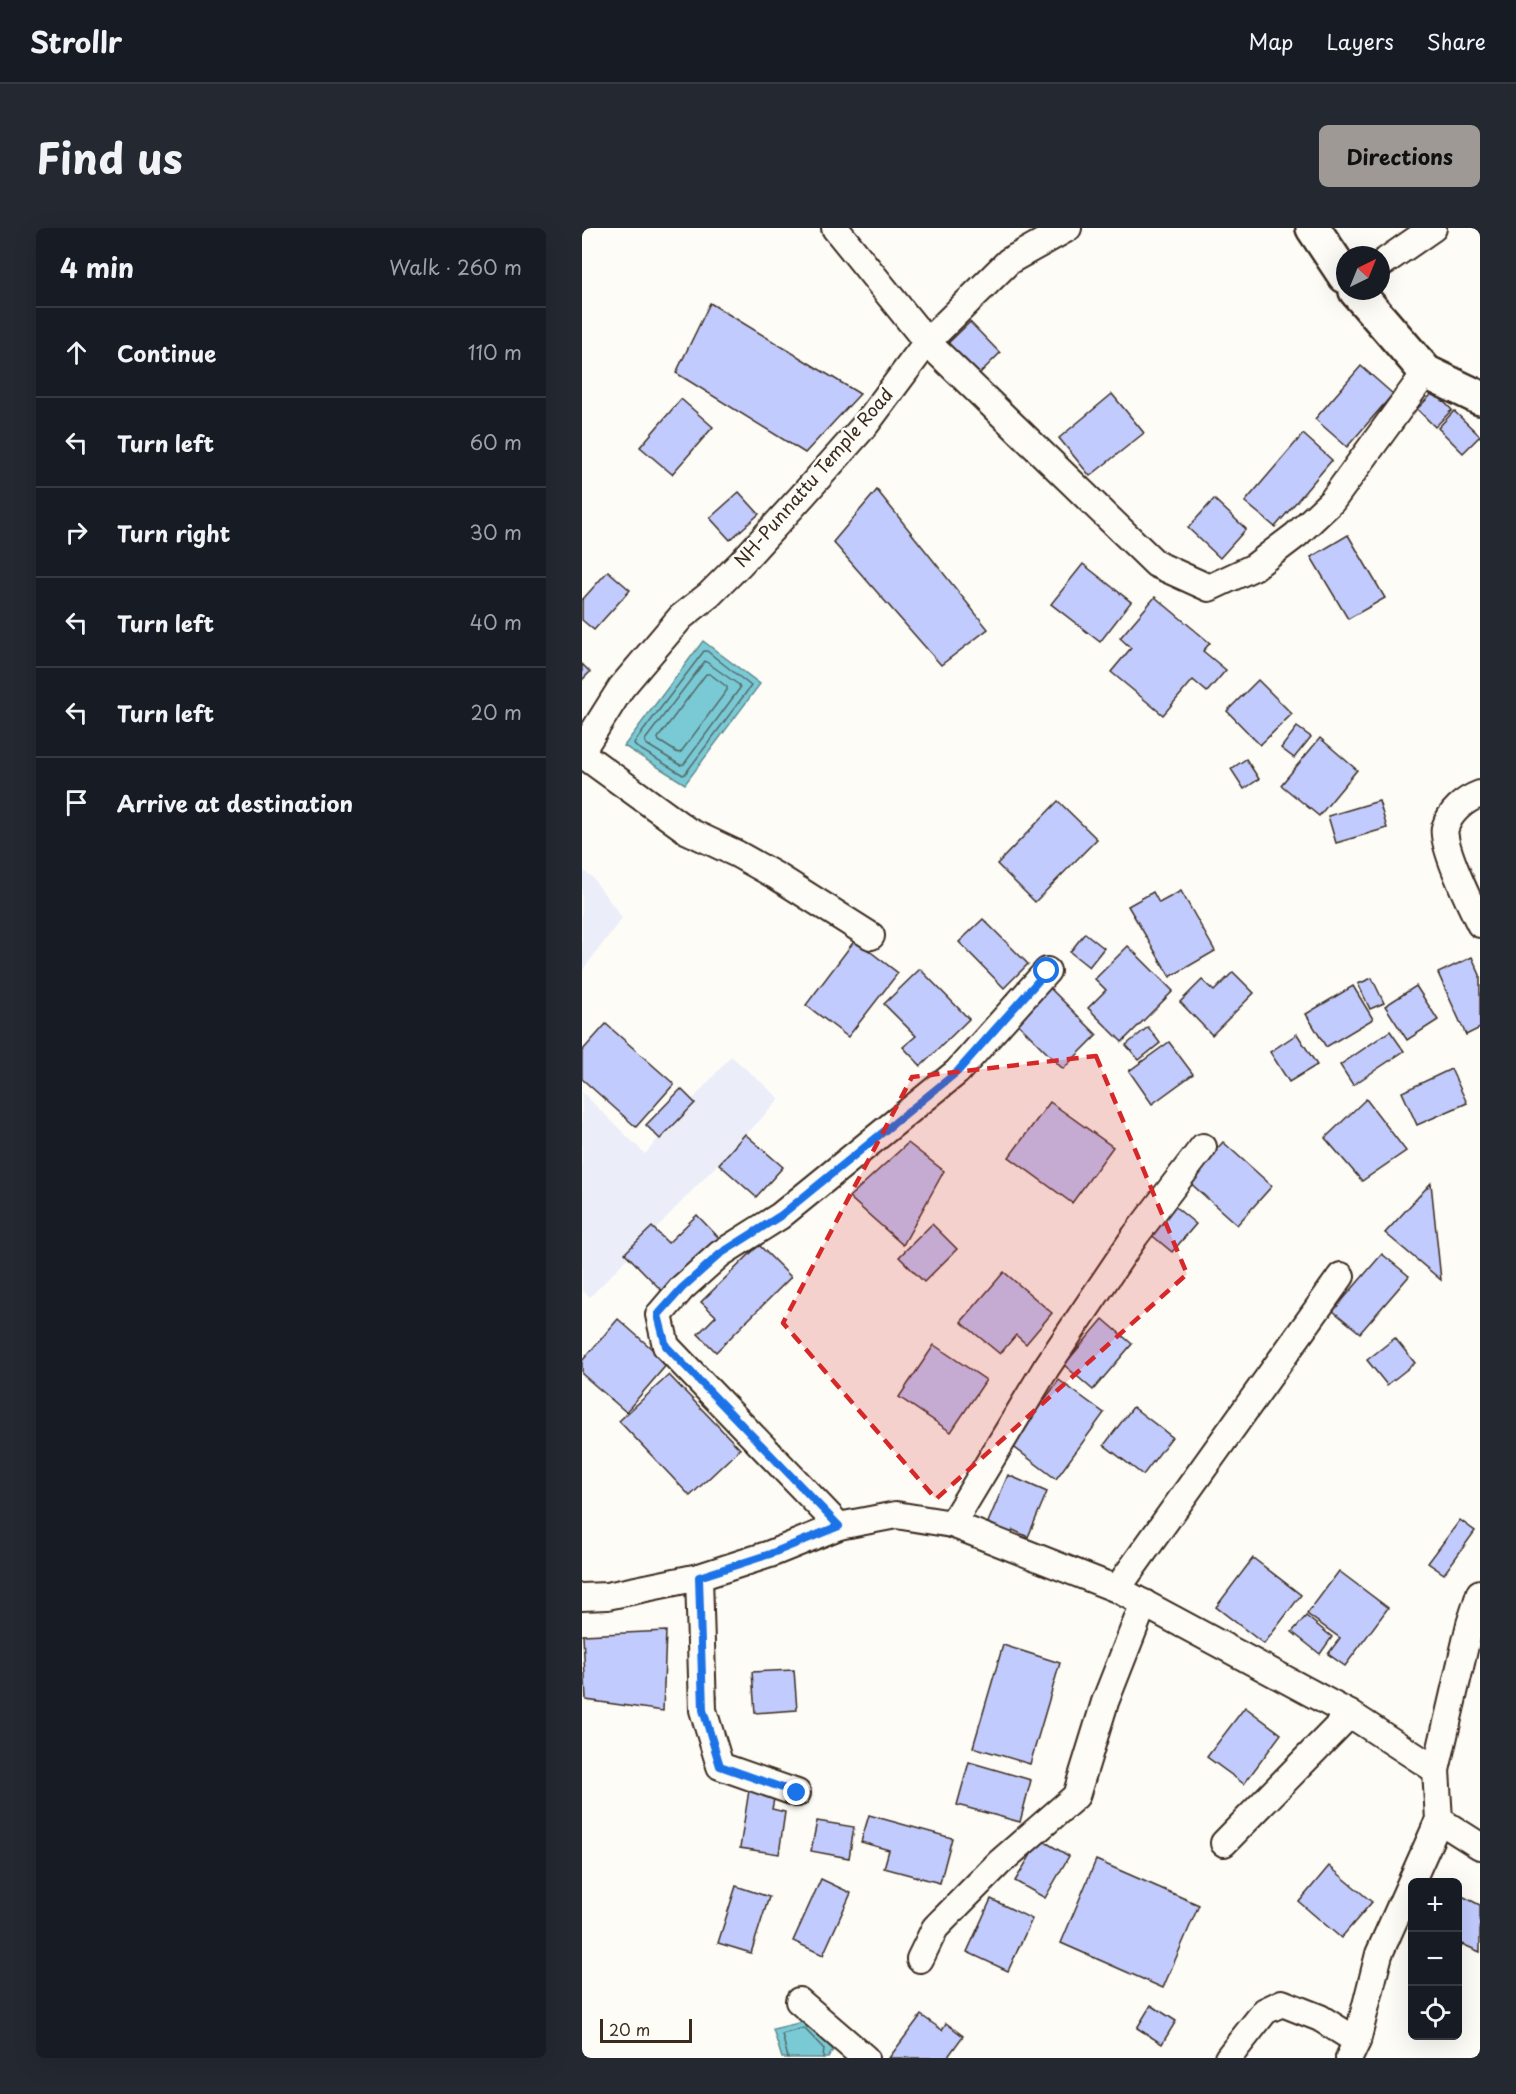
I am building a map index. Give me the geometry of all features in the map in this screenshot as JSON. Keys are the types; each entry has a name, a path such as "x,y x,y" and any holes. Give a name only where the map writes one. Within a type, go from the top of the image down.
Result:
{"street":[{"path":"835,228 927,342 1156,564 1209,588 1254,567 1296,535 1332,501 1426,372"},
{"name":"NH-Punnattu Temple Road","path":"582,752 621,688 636,670 681,617 741,563 866,424 927,342 1009,261 1068,228"},
{"path":"1313,228 1336,262"},
{"path":"1390,258 1433,228"},
{"path":"1364,300 1426,372 1480,398"},
{"path":"582,752 688,831 737,854 778,877 872,936"},
{"path":"1480,794 1469,798 1454,810 1444,830 1446,847 1480,924"},
{"path":"839,1526 666,1346 658,1315 682,1288 720,1254 780,1216 957,1072 1047,971"},
{"path":"952,1524 1046,1368 1135,1236 1203,1147"},
{"path":"1117,1589 1341,1276"},
{"path":"582,1597 607,1596 699,1577 770,1554 839,1526 896,1515 952,1524 1117,1589 1350,1714 1436,1770"},
{"path":"699,1577 703,1710 720,1766 797,1793"},
{"path":"1228,2058 1265,2011 1282,2003 1320,2018 1353,2049 1378,1954 1439,1820 1436,1770 1470,1624 1480,1593"},
{"path":"920,1959 935,1928 999,1863 1076,1796 1105,1702 1144,1603"},
{"path":"1224,1843 1350,1714"},
{"path":"1439,1820 1480,1846"},
{"path":"800,2001 865,2058"}],"highlighted area":[{"path":"1096,1056 1187,1274 936,1499 783,1323 912,1077"}],"shaded area":[{"path":"582,870 592,877 622,918 582,971"},
{"path":"731,1056 780,1099 590,1297 582,1290 582,1092 645,1154"}],"water":[{"path":"703,641 760,684 685,784 624,746"},
{"path":"807,2021 833,2050 828,2058 782,2058 773,2029"}],"building":[{"path":"710,303 860,394 805,453 676,373"},
{"path":"970,322 1000,353 974,379 943,348"},
{"path":"1361,366 1393,394 1347,447 1315,419"},
{"path":"1434,392 1452,410 1435,427 1417,409"},
{"path":"1112,394 1144,433 1090,476 1059,438"},
{"path":"681,399 713,427 672,474 640,447"},
{"path":"1454,411 1480,436 1463,453 1438,428"},
{"path":"1303,434 1332,460 1275,527 1245,502"},
{"path":"877,490 988,629 941,665 833,542"},
{"path":"739,492 759,514 730,540 710,518"},
{"path":"1214,499 1246,529 1220,558 1188,528"},
{"path":"1348,535 1385,598 1348,619 1311,557"},
{"path":"1083,564 1131,602 1100,642 1051,604"},
{"path":"608,571 630,590 594,630 582,620 582,600"},
{"path":"1155,597 1210,643 1203,651 1226,670 1207,692 1193,680 1163,715 1111,672 1131,648 1120,638"},
{"path":"582,664 590,672 582,680"},
{"path":"1258,680 1292,714 1260,745 1227,711"},
{"path":"1297,727 1311,737 1294,758 1281,748"},
{"path":"1320,738 1357,770 1319,816 1281,785"},
{"path":"1246,759 1259,779 1244,789 1231,769"},
{"path":"1058,801 1097,839 1035,902 997,864"},
{"path":"1379,801 1387,828 1336,843 1328,816"},
{"path":"1181,891 1215,951 1170,977 1128,906 1153,892 1159,903"},
{"path":"983,919 1028,964 1004,988 959,942"},
{"path":"1085,933 1104,948 1089,967 1070,952"},
{"path":"855,940 898,973 848,1037 806,1005"},
{"path":"1128,946 1173,991 1122,1042 1088,1008 1106,990 1095,979"},
{"path":"1472,957 1480,975 1480,1028 1466,1035 1438,973"},
{"path":"920,969 969,1019 921,1066 903,1047 916,1036 884,1004"},
{"path":"1233,972 1254,993 1212,1035 1180,1002 1202,980 1214,991"},
{"path":"1372,978 1384,1003 1370,1009 1358,984"},
{"path":"1353,986 1373,1019 1326,1047 1306,1014"},
{"path":"1416,986 1438,1020 1407,1040 1385,1006"},
{"path":"1050,988 1097,1035 1063,1069 1016,1022"},
{"path":"606,1024 674,1084 636,1127 582,1079 582,1051"},
{"path":"1148,1027 1160,1043 1139,1060 1126,1045"},
{"path":"1390,1031 1404,1051 1353,1085 1340,1065"},
{"path":"1297,1034 1317,1065 1289,1082 1270,1052"},
{"path":"1169,1042 1193,1074 1152,1104 1129,1071"},
{"path":"1451,1069 1467,1103 1417,1125 1402,1092"},
{"path":"681,1089 695,1103 660,1139 646,1125"},
{"path":"1366,1099 1406,1151 1362,1181 1325,1138"},
{"path":"1050,1102 1113,1147 1072,1203 1009,1157"},
{"path":"745,1134 783,1167 756,1197 719,1164"},
{"path":"1223,1142 1272,1186 1237,1225 1188,1181"},
{"path":"908,1143 944,1171 903,1245 849,1197"},
{"path":"1431,1183 1441,1280 1385,1233"},
{"path":"1173,1205 1196,1224 1172,1252 1149,1233"},
{"path":"697,1215 719,1238 664,1293 625,1253 652,1227 668,1243"},
{"path":"932,1224 957,1249 924,1282 899,1257"},
{"path":"759,1245 791,1277 716,1352 698,1334 716,1316 701,1302"},
{"path":"1382,1254 1409,1276 1360,1333 1333,1311"},
{"path":"1004,1272 1052,1313 1026,1344 1016,1335 1000,1354 961,1322"},
{"path":"618,1319 668,1363 626,1412 582,1374 582,1361"},
{"path":"1103,1319 1132,1344 1093,1390 1064,1365"},
{"path":"1395,1338 1415,1363 1387,1385 1367,1360"},
{"path":"934,1345 986,1380 951,1432 899,1397"},
{"path":"669,1375 740,1449 690,1496 619,1421"},
{"path":"1059,1380 1104,1413 1056,1479 1011,1445"},
{"path":"1133,1407 1172,1437 1143,1475 1104,1445"},
{"path":"1008,1475 1047,1492 1028,1537 1013,1530 1010,1537 986,1527"},
{"path":"1460,1520 1475,1531 1444,1574 1428,1563"},
{"path":"1253,1558 1301,1595 1264,1644 1216,1607"},
{"path":"1339,1571 1388,1608 1345,1666 1328,1654 1340,1638 1307,1614"},
{"path":"1306,1616 1332,1637 1320,1654 1292,1632"},
{"path":"666,1631 663,1711 586,1700 583,1635"},
{"path":"1003,1645 1060,1663 1030,1764 973,1747"},
{"path":"794,1670 797,1710 755,1713 752,1672"},
{"path":"1245,1707 1281,1734 1244,1784 1207,1757"},
{"path":"969,1762 1031,1780 1020,1822 957,1805"},
{"path":"749,1790 775,1794 772,1809 785,1812 779,1854 740,1848"},
{"path":"869,1815 952,1838 940,1883 884,1868 889,1850 861,1842"},
{"path":"817,1821 854,1827 849,1858 811,1851"},
{"path":"1040,1839 1069,1856 1045,1898 1015,1881"},
{"path":"1096,1860 1199,1905 1163,1988 1061,1943"},
{"path":"1329,1866 1372,1902 1341,1938 1299,1902"},
{"path":"821,1879 851,1893 823,1955 793,1941"},
{"path":"736,1886 769,1897 751,1953 718,1943"},
{"path":"1462,1896 1480,1905 1480,1952 1462,1944"},
{"path":"991,1899 1032,1919 1008,1971 967,1952"},
{"path":"1151,2005 1176,2021 1162,2044 1137,2028"},
{"path":"921,2015 942,2030 946,2023 963,2036 947,2058 889,2058"}],"route":[{"path":"797,1793 720,1766 703,1710 699,1577 770,1554 839,1526 666,1346 658,1315 682,1288 720,1254 780,1216 957,1072 1047,971"}]}
